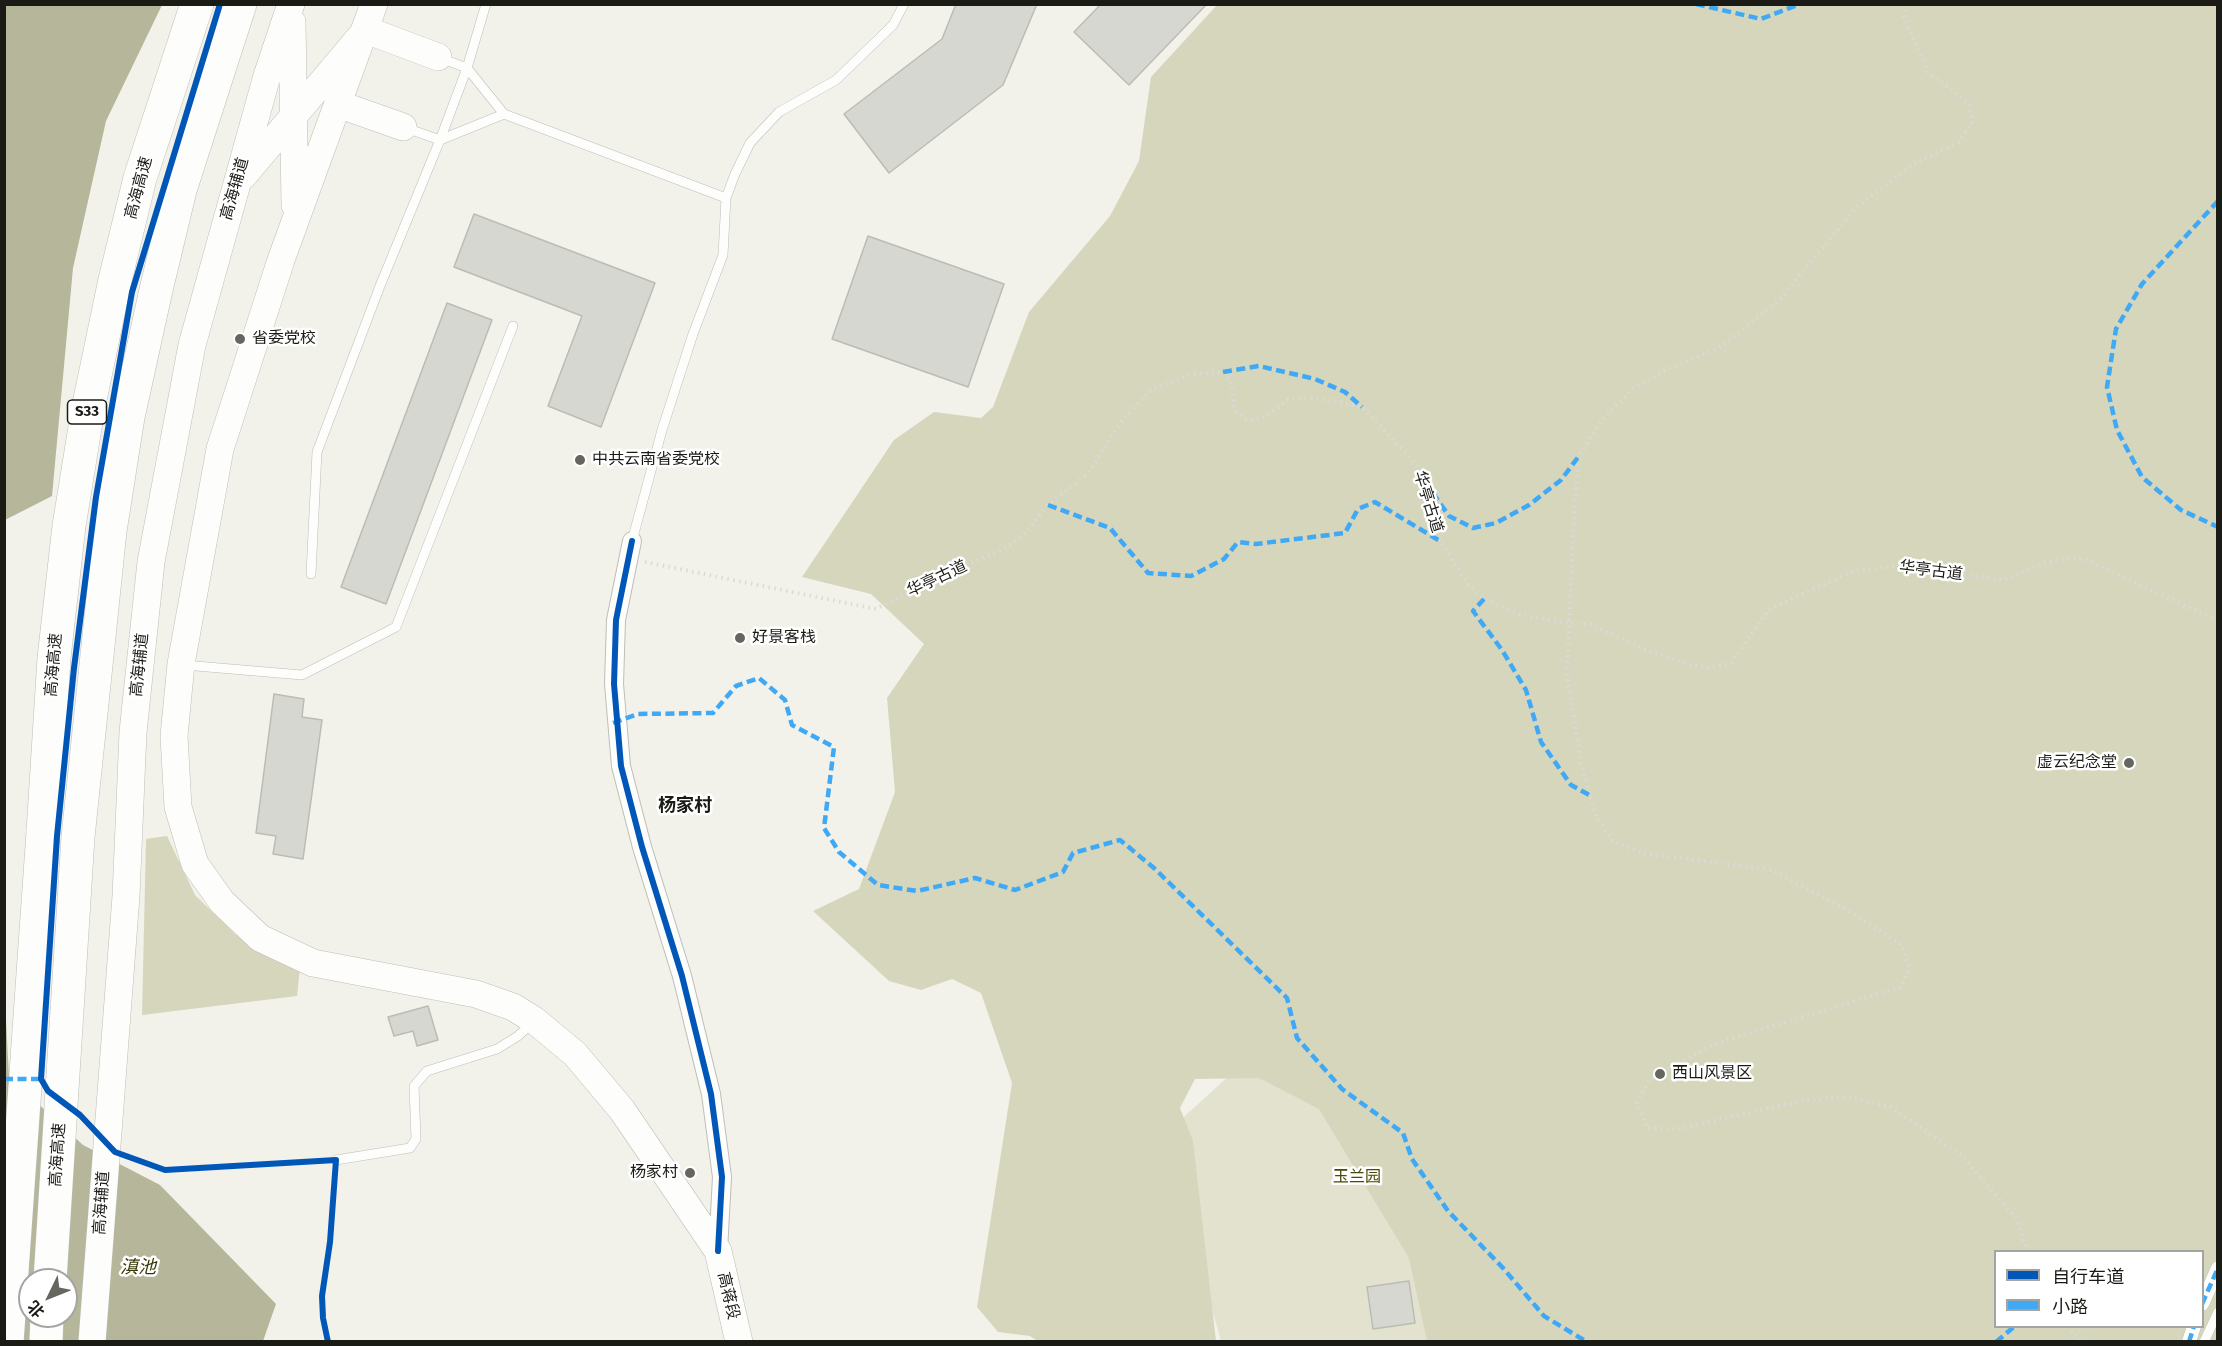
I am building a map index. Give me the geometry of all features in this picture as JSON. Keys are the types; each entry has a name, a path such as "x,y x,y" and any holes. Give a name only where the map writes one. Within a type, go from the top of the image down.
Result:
{"highway":[{"name":"高海高速","path":"7,1341 54,658 69,526 88,409 135,201 196,4"},
{"name":"高海高速","path":"51,1268 78,837 110,531 128,417 180,190 240,4"}],"main road":[{"path":"292,4 295,222"},
{"name":"高海辅道","path":"92,1341 126,896 133,732 151,562 192,345 267,76 292,4"},
{"path":"374,4 295,222 220,449 182,664 174,736 178,807 195,864 222,902 260,938 313,963 476,994 513,1007 534,1020 575,1054 622,1110 718,1251"},
{"path":"237,183 366,30"},
{"path":"366,30 438,57"},
{"path":"338,104 403,127"},
{"name":"高蒋段","path":"718,1251 739,1341"}],"street":[{"path":"629,549 616,620 614,684 621,766 642,847 682,976 711,1094 722,1177 718,1251"},
{"path":"4,1079 41,1079"},
{"path":"2204,1299 2217,1268"}],"lane":[{"path":"311,574 317,452 380,286 440,140 467,68 486,4"},
{"path":"629,549 662,430 693,334 723,255 726,198 750,142 779,112 836,80 893,25 904,4"},
{"path":"438,57 467,68 504,114 726,198"},
{"path":"403,127 440,140 504,114"},
{"path":"182,664 302,675 396,627 513,326"},
{"path":"336,1160 410,1148 416,1139 414,1086 427,1071 497,1049 518,1036 534,1020"},
{"path":"2202,1341 2217,1312"}],"path":[{"path":"1906,4 1905,17 1928,72 1970,104 1972,124 1958,142 1915,163 1857,207 1780,298 1719,348 1667,369 1631,390 1601,421 1579,456 1568,623 1567,675 1581,763 1596,816 1613,842 1643,853 1772,870 1853,913 1902,945 1910,968 1901,987 1714,1044 1650,1079 1637,1103 1647,1128 1679,1129 1805,1100 1848,1097 1892,1107 1962,1156 2015,1217 2028,1250"},
{"path":"2069,1328 2081,1341"}],"green space":[{"name":"玉兰园","path":"1370,947 1912,1341 1221,1341 1163,1136"}],"shaded area":[{"path":"1217,5 2217,5 2217,1341 1427,1341 1409,1258 1319,1109 1259,1078 1195,1079 1180,1108 1193,1141 1216,1341 1039,1342 1030,1336 998,1332 977,1307 1012,1083 981,993 952,979 921,990 889,981 813,911 859,889 895,792 887,698 924,644 871,594 802,577 894,440 934,412 981,418 993,407 1029,312 1110,216 1139,161 1151,77"},
{"path":"167,836 195,895 236,935 300,968 297,996 142,1015 146,839"}],"water":[{"path":"5,4 162,5 106,121 73,268 52,496 5,520"},
{"name":"滇池","path":"4,982 9,1077 83,1145 160,1185 276,1304 263,1341 5,1341"}],"building":[{"path":"956,4 1037,4 1003,85 889,173 844,114 942,39"},
{"path":"1101,4 1207,4 1129,85 1074,32"},
{"path":"474,214 655,283 601,427 548,406 582,316 454,267"},
{"path":"868,236 1004,284 968,387 832,339"},
{"path":"447,303 492,320 386,604 341,587"},
{"path":"274,694 304,699 302,717 322,720 303,859 273,854 276,836 256,833"},
{"path":"428,1006 438,1040 417,1046 413,1031 394,1036 388,1017"},
{"path":"1409,1281 1415,1323 1373,1329 1367,1287"}],"marked path":[{"path":"1696,4 1761,19 1800,4"},
{"path":"2218,201 2142,284 2116,329 2107,387 2117,430 2142,477 2181,510 2218,527"},
{"path":"1223,372 1259,366 1315,379 1345,392 1362,407"},
{"path":"1425,482 1449,516 1473,528 1496,523 1529,505 1561,480 1579,456"},
{"path":"1048,505 1110,528 1148,573 1191,576 1224,559 1238,542 1256,544 1345,533 1358,509 1375,502 1440,541"},
{"path":"1484,599 1473,611 1502,650 1526,690 1541,742 1571,785 1591,796"},
{"path":"613,723 638,714 713,713 736,686 759,678 785,700 792,725 834,747 824,828 839,852 878,885 917,891 975,878 1015,890 1063,872 1073,853 1120,840 1154,868 1287,998 1297,1038 1342,1089 1403,1133 1412,1159 1448,1211 1503,1268 1544,1316 1587,1342"},
{"path":"4,1079 41,1079"},
{"path":"2204,1300 2218,1268"},
{"path":"1996,1342 2013,1328"},
{"path":"2189,1342 2193,1328"}],"cycle path":[{"path":"220,4 132,292 96,497 74,668 57,836 41,1079 48,1091 80,1115 115,1152 165,1170 336,1160 330,1242 322,1296 323,1318 328,1342"},
{"path":"632,541 616,620 614,684 621,766 642,847 682,976 711,1094 722,1177 718,1251"}],"place":[{"name":"省委党校","path":"240,339"},
{"name":"中共云南省委党校","path":"580,460"},
{"name":"好景客栈","path":"740,638"},
{"name":"虚云纪念堂","path":"2129,763"},
{"name":"西山风景区","path":"1660,1074"},
{"name":"杨家村","path":"690,1173"}],"district":[{"name":"杨家村","path":"685,806"}]}
